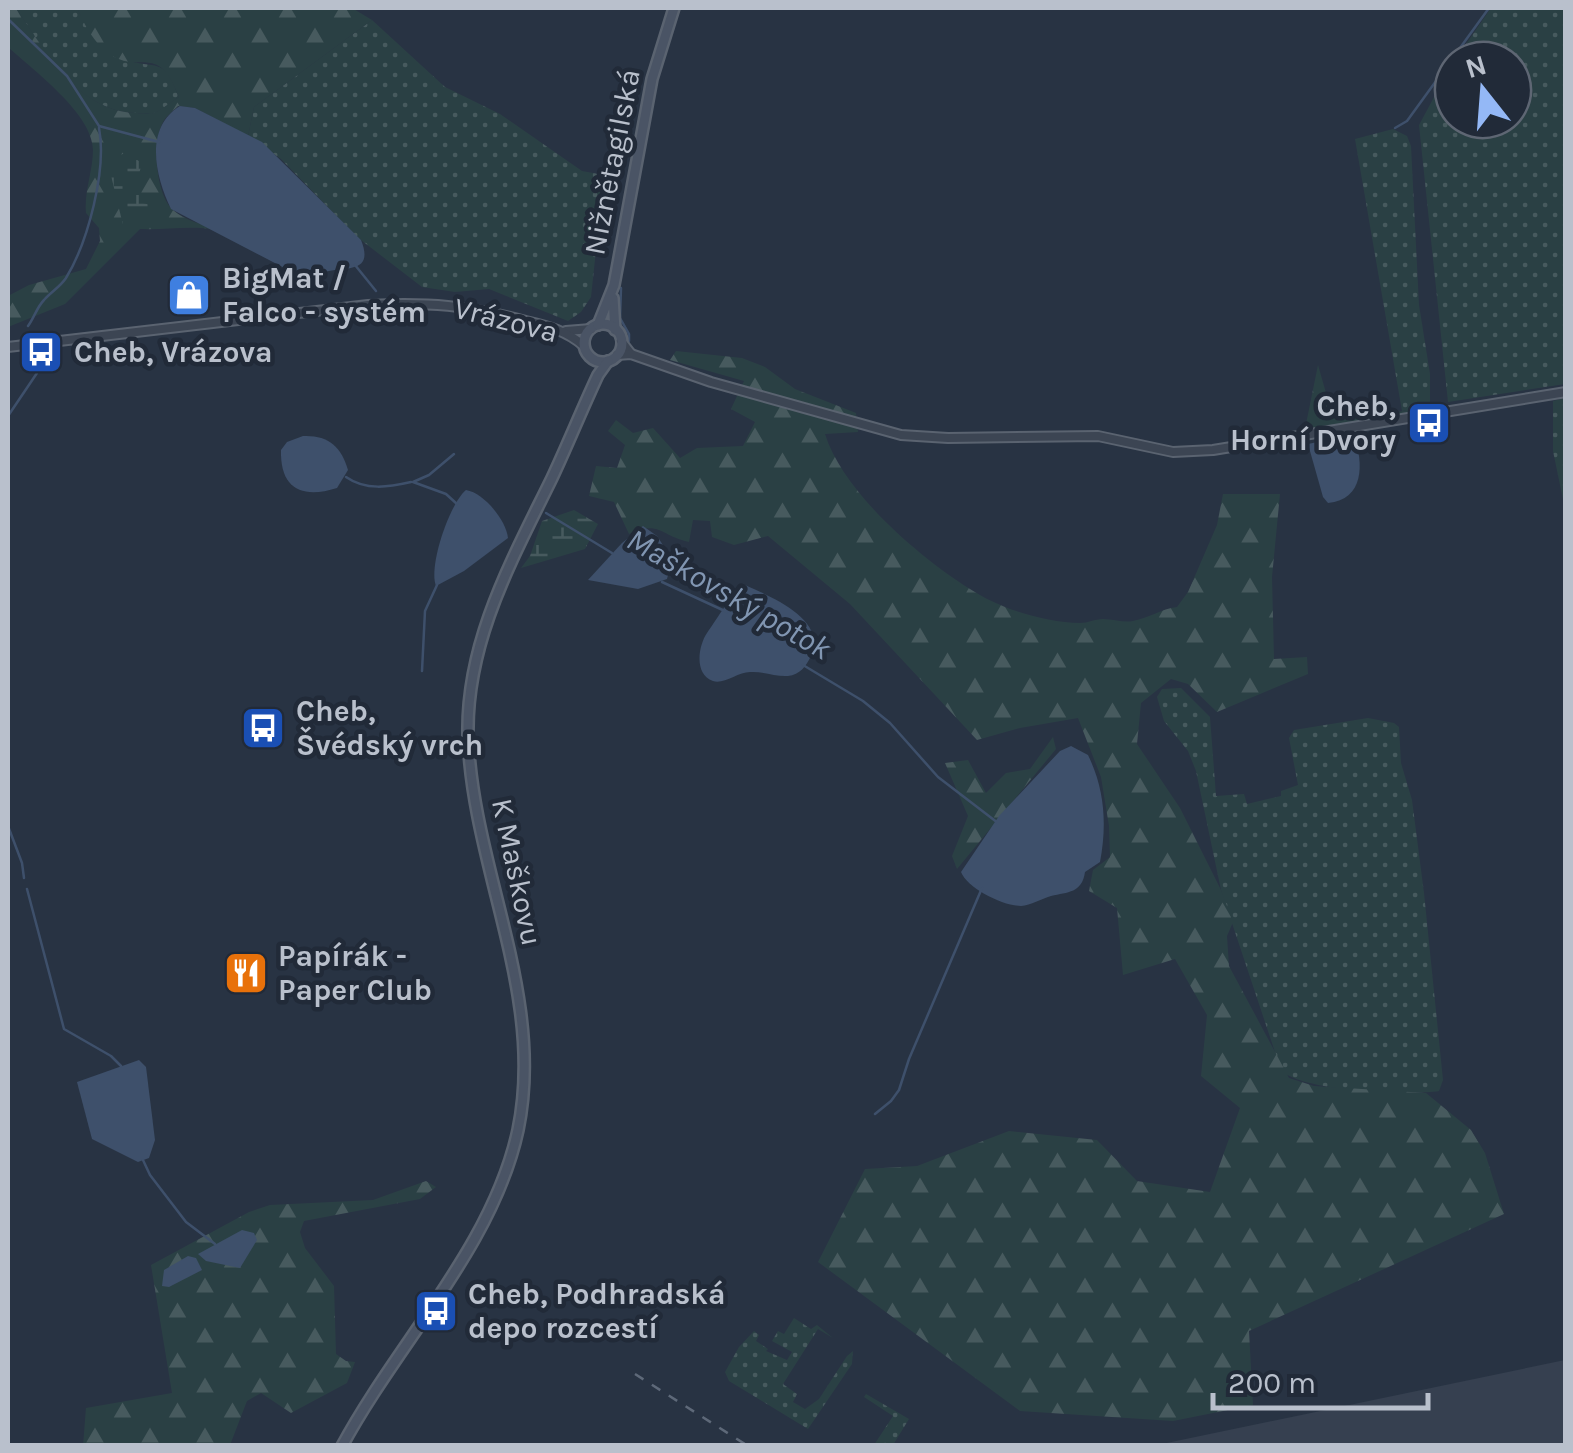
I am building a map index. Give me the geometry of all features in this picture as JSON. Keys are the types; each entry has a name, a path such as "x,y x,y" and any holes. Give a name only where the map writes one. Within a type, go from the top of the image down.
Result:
{"main road":[{"name":"Nižnětagilská","path":"594,327 614,285 648,97 674,8"},
{"path":"590,357 613,358 622,342 612,313 614,285"},
{"path":"588,396 590,357 584,346 594,327 616,330"},
{"name":"K Maškovu","path":"342,1446 472,1242 502,1179 522,1109 524,1038 516,980 473,785 468,732 470,697 492,604 588,396 613,358"}],"street":[{"name":"Vrázova","path":"8,347 368,305 418,303 484,310 562,331 584,346"},
{"path":"562,331 594,327"},
{"path":"622,342 631,354"},
{"path":"613,358 631,354 711,382 901,435 1098,436 1173,452 1213,450 1566,392"}],"shaded area":[{"path":"180,106 195,108 262,142 361,240 362,263 313,275 296,274 171,209 157,168 157,140 169,115"},
{"path":"303,436 326,440 342,454 348,470 337,488 304,491 289,482 281,450 287,442"},
{"path":"1354,437 1357,447 1358,479 1349,495 1328,503 1308,444"},
{"path":"466,490 493,508 508,538 464,571 436,586 435,564 442,535"},
{"path":"643,526 657,536 672,559 667,579 638,589 588,580 622,543"},
{"path":"745,585 794,612 812,631 811,656 796,674 750,672 717,682 703,673 700,652 704,639 729,601"},
{"path":"1071,746 1088,755 1098,781 1104,821 1100,862 1085,872 1081,884 1073,890 1025,905 1005,903 986,895 961,872 999,816 1060,751"},
{"path":"139,1060 146,1067 155,1140 149,1158 138,1162 92,1139 77,1082"},
{"path":"242,1230 254,1233 257,1240 240,1268 206,1261 198,1254"},
{"path":"188,1256 196,1258 202,1270 169,1287 162,1286 164,1270"},
{"path":"1565,1360 1565,1445 1157,1445"}],"green space":[{"path":"8,8 16,8 51,59 96,102 115,110 152,114 179,97 164,70 109,54 94,39 77,8 352,8 372,20 254,107 248,136 195,108 178,106 165,119 157,156 159,181 167,203 183,217 218,230 140,229 65,304 8,327 8,296 29,285 86,269 100,241 99,228 86,213 93,158 90,136 73,108 8,47"},
{"path":"16,8 77,8 110,52 164,70 179,97 152,114 115,110 96,102 51,60"},
{"path":"1491,8 1565,8 1565,384 1448,402 1419,125 1433,99 1433,140 1533,140 1533,40 1469,40"},
{"path":"372,20 445,87 500,114 582,171 604,175 591,297 581,312 568,321 489,289 455,292 422,287 357,237 281,159 248,136 254,107"},
{"path":"1393,129 1407,136 1411,146 1419,305 1430,374 1430,405 1402,411 1355,139"},
{"path":"126,153 142,163 136,185 143,203 154,206 123,225 107,159"},
{"path":"676,351 742,358 765,367 795,389 856,413 858,432 825,434 834,456 865,500 906,541 950,576 995,603 1037,617 1080,623 1103,619 1130,621 1177,607 1188,592 1217,525 1223,494 1280,494 1272,577 1274,659 1307,657 1308,674 1217,712 1188,684 1171,679 1141,703 1137,744 1180,808 1221,890 1233,922 1227,936 1229,966 1289,1078 1314,1086 1426,1093 1471,1130 1485,1153 1504,1214 1249,1331 1253,1405 1173,1421 1020,1411 818,1262 865,1169 917,1166 1009,1131 1097,1140 1137,1181 1210,1192 1240,1108 1201,1076 1207,1015 1175,959 1123,975 1117,908 1089,891 1093,870 1110,857 1109,826 1101,777 1078,718 977,740 850,604 768,536 734,545 712,537 710,521 693,520 689,542 647,528 629,534 614,502 589,496 596,466 617,468 625,445 608,431 616,420 633,433 653,428 680,458 697,448 743,446 755,422 731,409 744,381 670,360"},
{"path":"1318,365 1328,400 1361,417 1373,418 1424,406 1426,412 1305,429"},
{"path":"1566,398 1565,509 1553,451 1553,401"},
{"path":"574,510 598,524 585,549 521,568 530,556 542,521"},
{"path":"1181,688 1210,717 1216,796 1244,794 1247,804 1281,796 1281,791 1298,785 1289,738 1294,730 1368,718 1399,727 1401,763 1412,800 1424,893 1443,1080 1439,1091 1405,1093 1331,1087 1309,1083 1281,1070 1221,890 1196,771 1188,751 1164,721 1157,697 1162,689"},
{"path":"1053,737 1056,749 957,869 952,856 968,816 945,763 968,760 986,793 1006,773 1030,769"},
{"path":"426,1181 436,1187 420,1199 304,1221 300,1232 305,1248 334,1286 336,1354 355,1362 347,1383 291,1413 261,1393 247,1401 230,1445 83,1446 86,1408 172,1393 151,1265 249,1212 270,1205 373,1200"},
{"path":"794,1318 811,1329 817,1325 833,1338 818,1329 783,1384 797,1394 793,1402 805,1409 819,1399 853,1351 852,1364 808,1429 729,1381 725,1372 739,1347 754,1331 759,1335 756,1341 766,1351 787,1360 792,1352 772,1341 778,1331 784,1334"},
{"path":"866,1394 909,1419 893,1445 874,1445 893,1416 864,1397"}],"waterway":[{"path":"1395,128 1407,121 1489,8"},
{"name":"Maškovský potok","path":"8,19 67,76 99,126 159,142"},
{"path":"28,326 42,303 66,278 82,245 98,184 99,128"},
{"name":"Maškovský potok","path":"355,265 376,291"},
{"path":"621,288 620,318 629,341"},
{"path":"8,416 37,373"},
{"path":"454,454 429,475 413,482 446,494 457,504"},
{"path":"346,477 370,486 411,482"},
{"name":"Maškovský potok","path":"546,513 612,553"},
{"name":"Maškovský potok","path":"662,582 727,612"},
{"path":"422,671 425,611 437,585"},
{"name":"Maškovský potok","path":"803,665 863,701 890,723 938,777 998,823"},
{"path":"8,826 24,878"},
{"name":"Maškovský potok","path":"875,1114 899,1090 982,888"},
{"path":"27,889 64,1029 121,1066"},
{"path":"143,1160 186,1222 215,1244"}],"railway":[{"path":"635,1374 748,1446"}],"place":[{"name":"BigMat / Falco - systém","path":"189,295"},
{"name":"Cheb, Vrázova","path":"41,352"},
{"name":"Cheb, Horní Dvory","path":"1429,423"},
{"name":"Cheb, Švédský vrch","path":"263,728"},
{"name":"Papírák - Paper Club","path":"246,973"},
{"name":"Cheb, Podhradská depo rozcestí","path":"436,1311"}]}
